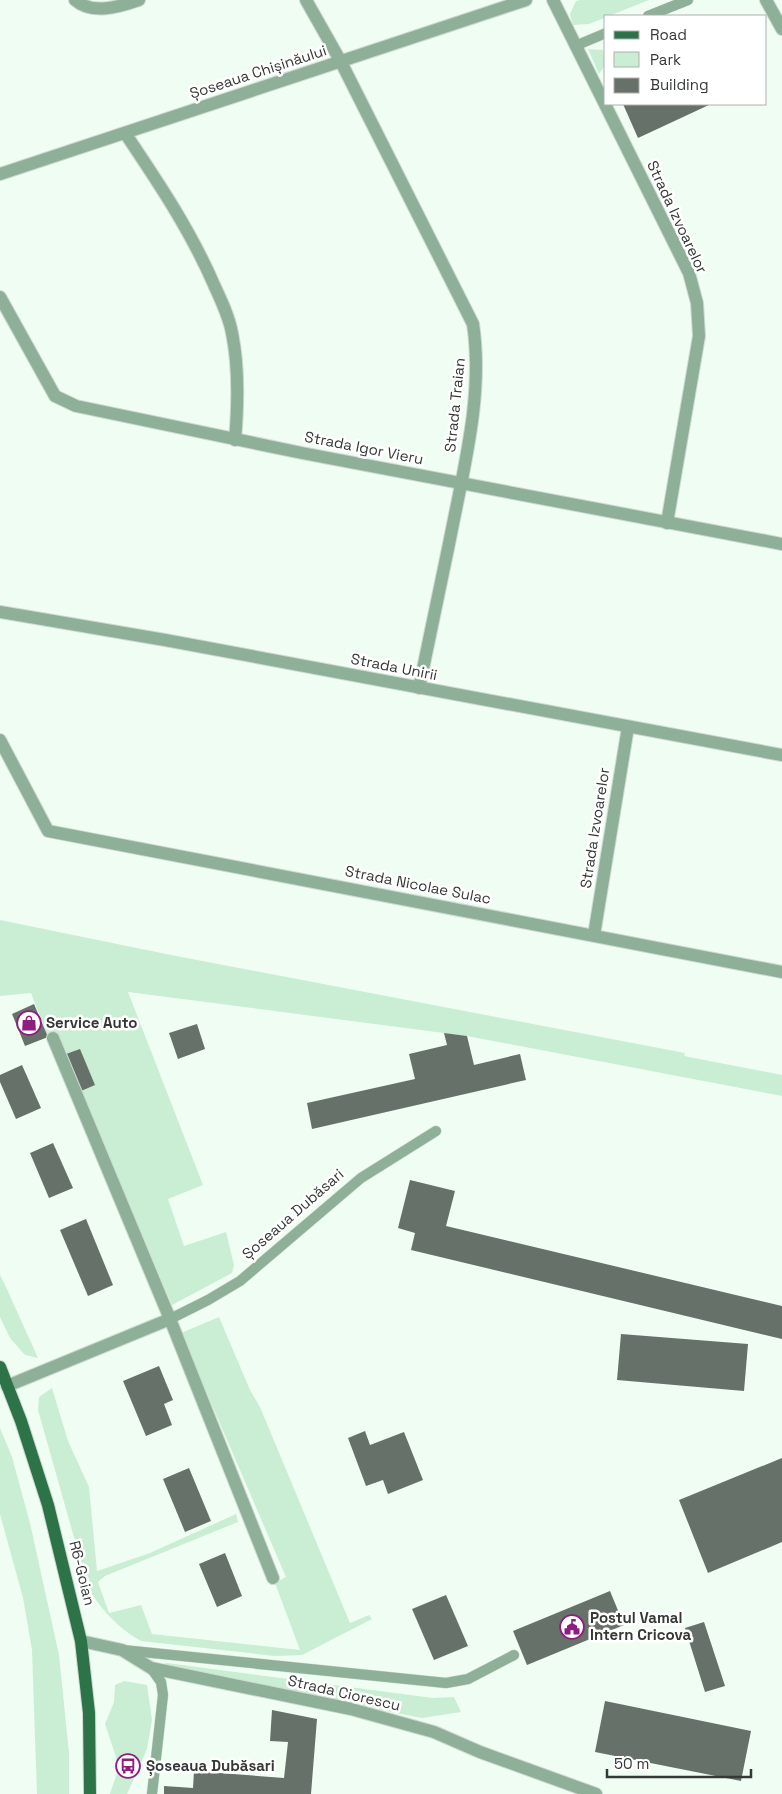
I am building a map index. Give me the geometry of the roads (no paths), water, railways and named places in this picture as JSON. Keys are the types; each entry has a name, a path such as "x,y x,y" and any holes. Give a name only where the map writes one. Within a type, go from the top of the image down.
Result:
{"main road":[{"name":"R6-Goian","path":"0,1367 48,1505 81,1641 88,1713 90,1794"}],"street":[{"path":"74,0 84,6 103,9 139,0"},
{"name":"Strada Traian","path":"306,0 341,62 473,324 477,354 475,394 462,483 419,688"},
{"name":"Șoseaua Chișinăului","path":"0,174 526,0"},
{"name":"Strada Izvoarelor","path":"553,0 604,103"},
{"path":"766,0 782,29"},
{"name":"Strada Izvoarelor","path":"605,105 688,273 697,303 698,336 667,523"},
{"path":"125,132 185,225 228,315 233,335 236,375 235,440"},
{"name":"Strada Igor Vieru","path":"0,297 55,396 76,406 235,440 782,544"},
{"name":"Strada Unirii","path":"0,612 165,640 782,755"},
{"name":"Strada Izvoarelor","path":"594,935 628,727"},
{"name":"Strada Nicolae Sulac","path":"0,740 48,831 782,972"},
{"path":"53,1038 170,1319 273,1578"},
{"name":"Șoseaua Dubăsari","path":"7,1386 170,1319"},
{"name":"Strada Ciorescu","path":"81,1641 122,1650 151,1668 351,1709 434,1732 480,1752 596,1794"}],"lane":[{"path":"650,15 688,0"},
{"path":"576,46 604,34"},
{"name":"Șoseaua Dubăsari","path":"170,1319 240,1281 361,1178 436,1131"},
{"path":"122,1650 446,1683 468,1679 514,1656"},
{"path":"151,1668 161,1682 163,1695 152,1794"}],"place":[{"name":"Service Auto","path":"29,1023"},
{"name":"Postul Vamal Intern Cricova","path":"572,1627"},
{"name":"Șoseaua Dubăsari","path":"128,1766"}]}
